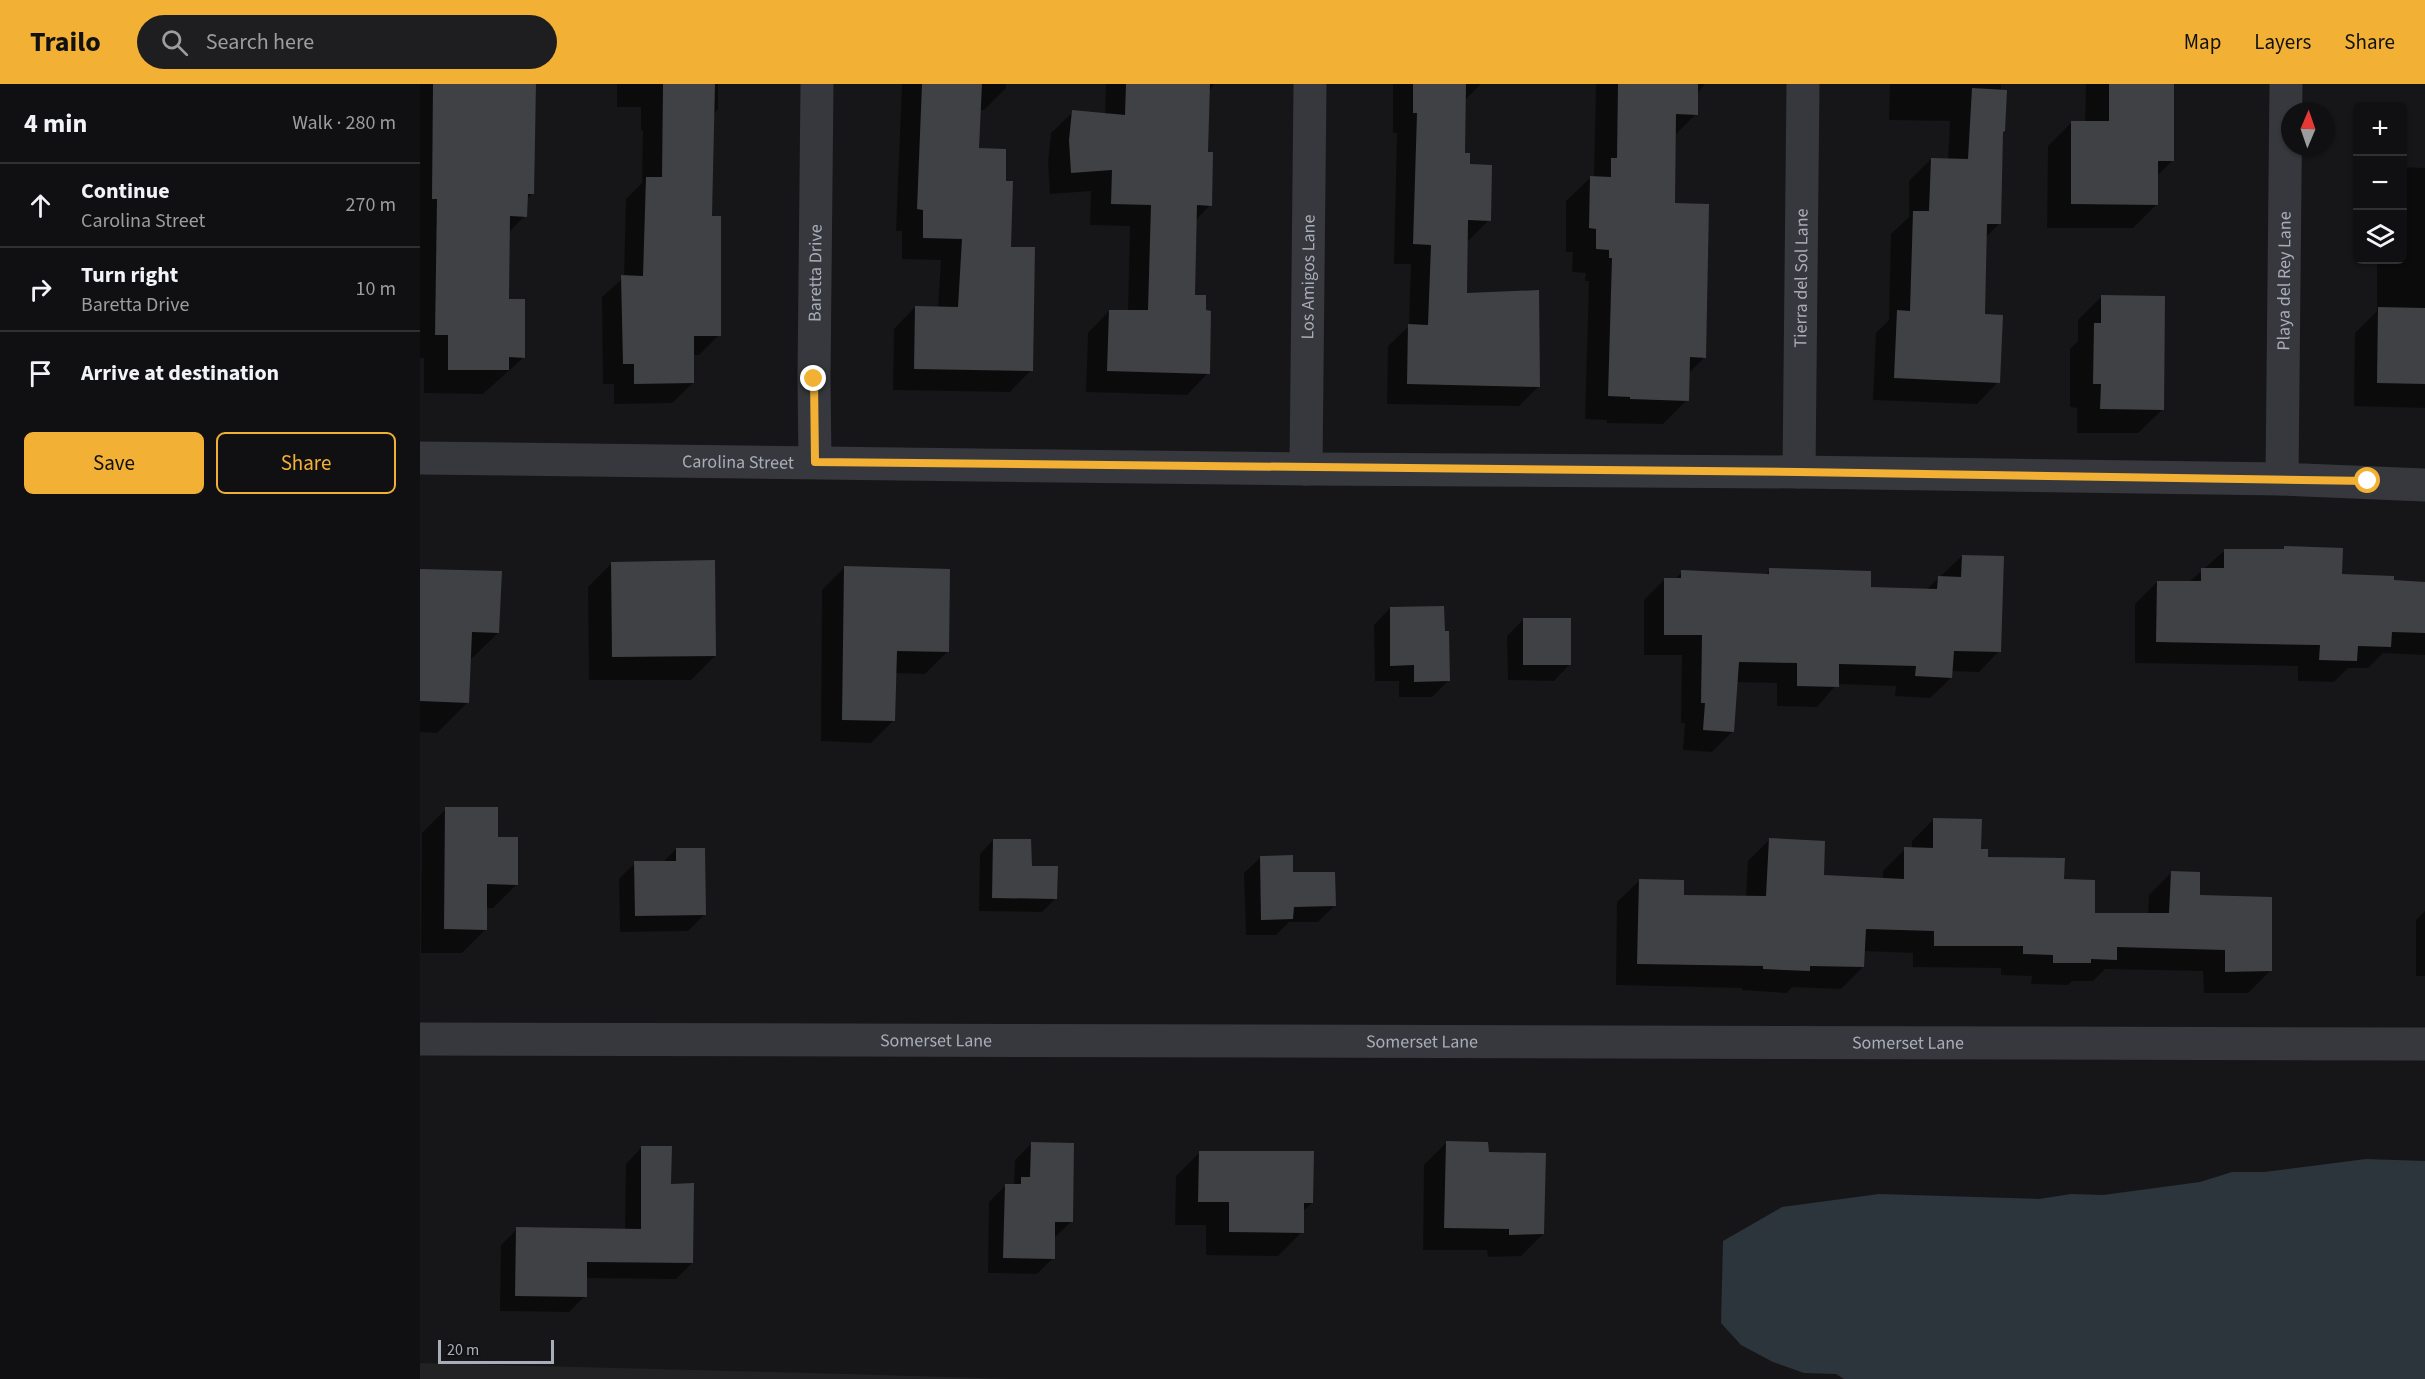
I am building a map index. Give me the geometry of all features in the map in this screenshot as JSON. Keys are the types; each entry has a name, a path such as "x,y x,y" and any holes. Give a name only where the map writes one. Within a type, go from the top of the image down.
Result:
{"street":[{"name":"Baretta Drive","path":"815,462 817,84"},
{"name":"Los Amigos Lane","path":"1306,468 1310,84"},
{"name":"Tierra del Sol Lane","path":"1799,472 1803,84"},
{"name":"Playa del Rey Lane","path":"2282,479 2286,84"},
{"name":"Carolina Street","path":"420,458 1799,472 2282,479 2425,485"},
{"name":"Somerset Lane","path":"420,1040 2425,1044"}],"shaded area":[{"path":"2366,1159 2425,1161 2425,1379 1844,1379 1836,1374 1804,1373 1773,1362 1741,1345 1721,1323 1723,1241 1782,1207 1879,1194 2039,1199 2071,1194 2103,1195 2200,1182 2232,1172 2264,1172"},
{"path":"420,1363 848,1374 1012,1379 420,1379"}],"building":[{"path":"433,84 536,84 534,194 528,194 527,217 510,216 509,299 525,299 525,358 509,357 509,370 448,370 448,335 435,335 437,199 432,199"},
{"path":"663,84 715,84 712,216 721,216 721,336 694,336 694,383 634,384 634,364 623,364 621,275 643,276 646,177 662,177"},
{"path":"922,84 982,84 979,148 1006,149 1006,181 1013,181 1011,247 1035,247 1033,371 914,369 915,306 958,307 962,239 923,238 923,210 917,209"},
{"path":"1126,84 1210,84 1208,152 1213,152 1212,206 1197,205 1195,295 1206,295 1206,310 1211,311 1210,374 1107,371 1109,310 1148,310 1151,205 1111,204 1112,170 1071,173 1069,140 1072,110 1125,115"},
{"path":"1413,84 1466,84 1465,153 1470,153 1470,164 1492,165 1491,221 1468,220 1467,293 1539,290 1540,387 1407,384 1408,324 1428,325 1431,245 1413,244 1417,113 1413,113"},
{"path":"1618,84 1698,84 1698,115 1676,114 1675,203 1709,204 1706,358 1690,357 1689,401 1608,396 1612,258 1609,258 1609,250 1596,249 1596,229 1589,228 1590,176 1611,177 1611,158 1617,158"},
{"path":"2109,84 2174,84 2174,161 2158,161 2158,205 2071,204 2071,121 2109,121"},
{"path":"1972,88 2007,90 2005,131 2003,132 2001,224 1987,224 1985,314 2003,315 2000,383 1894,378 1897,310 1910,311 1913,211 1929,211 1931,158 1968,159"},
{"path":"2101,295 2165,296 2164,410 2100,409 2101,384 2093,384 2094,323 2101,323"},
{"path":"2378,307 2425,308 2425,384 2377,383"},
{"path":"2284,546 2343,548 2342,574 2394,576 2394,580 2425,582 2425,633 2392,632 2391,647 2358,646 2357,661 2319,660 2320,645 2156,642 2157,581 2201,581 2201,568 2224,568 2224,549 2284,549"},
{"path":"1962,555 2004,556 2001,652 1954,651 1952,678 1915,676 1916,666 1839,664 1839,687 1797,686 1797,663 1739,662 1734,732 1703,730 1705,703 1701,703 1702,635 1664,635 1664,578 1681,578 1681,570 1769,574 1769,568 1871,571 1871,587 1937,589 1938,576 1961,577"},
{"path":"715,560 716,656 612,657 611,562"},
{"path":"844,566 950,569 949,652 897,651 895,721 842,720"},
{"path":"420,569 502,571 499,633 472,632 469,703 420,701"},
{"path":"1444,606 1445,631 1449,631 1450,681 1414,682 1414,665 1390,666 1390,607"},
{"path":"1523,618 1571,618 1571,665 1523,665"},
{"path":"445,807 498,807 498,837 518,837 518,885 487,884 487,930 444,929"},
{"path":"1933,818 1982,819 1981,849 1988,849 1988,857 2065,858 2064,879 2095,880 2095,913 2169,913 2171,871 2200,872 2200,895 2272,897 2272,971 2225,972 2225,950 2117,947 2117,960 2091,959 2091,963 2053,963 2053,955 2023,954 2023,946 1934,946 1934,931 1866,929 1864,967 1810,966 1810,971 1763,969 1763,966 1637,964 1639,879 1684,880 1684,895 1766,896 1769,838 1825,841 1824,875 1904,879 1904,847 1933,848"},
{"path":"993,839 1031,839 1032,866 1058,866 1057,899 992,898"},
{"path":"676,848 705,848 706,915 635,916 634,861 676,861"},
{"path":"1293,855 1293,872 1335,872 1336,906 1294,907 1293,919 1261,920 1260,856"},
{"path":"1446,1141 1488,1142 1489,1152 1546,1153 1544,1234 1509,1235 1509,1229 1444,1228"},
{"path":"1031,1142 1074,1143 1073,1222 1055,1222 1055,1259 1003,1258 1005,1184 1021,1184 1021,1177 1030,1177"},
{"path":"641,1146 672,1146 671,1184 694,1183 693,1263 587,1262 587,1297 515,1296 516,1227 641,1229"},
{"path":"1199,1151 1314,1151 1313,1203 1304,1203 1304,1233 1229,1232 1229,1202 1198,1202"}],"route":[{"path":"814,379 815,462 1799,472 2368,481"}]}
